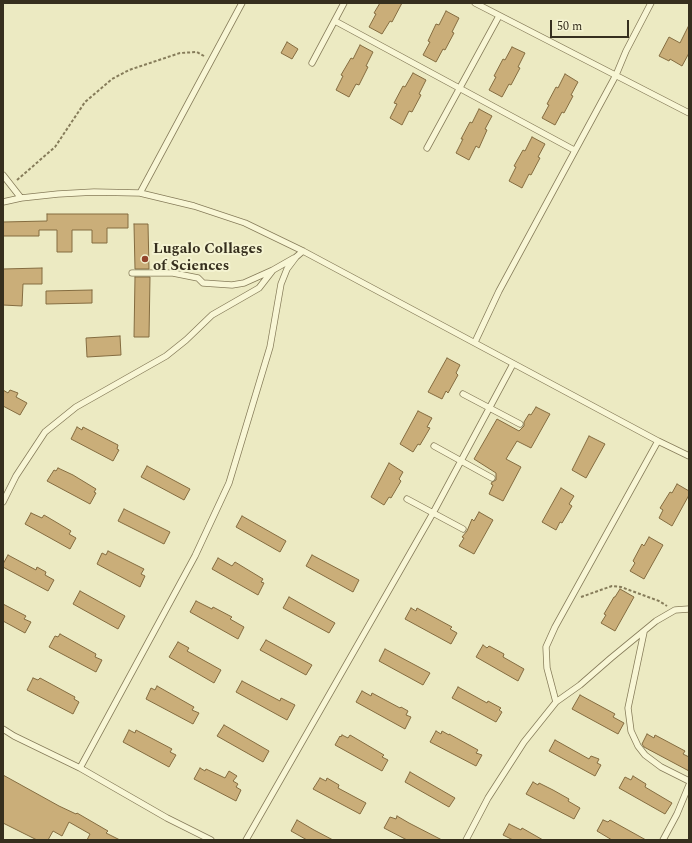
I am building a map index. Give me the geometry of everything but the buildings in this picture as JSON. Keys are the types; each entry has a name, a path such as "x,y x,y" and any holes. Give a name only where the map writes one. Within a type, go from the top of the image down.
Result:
{"lane":[{"path":"140,193 242,3"},
{"path":"312,63 344,3"},
{"path":"475,3 689,113"},
{"path":"475,342 499,291 574,150 616,75 626,51 651,3"},
{"path":"427,148 499,16"},
{"path":"335,21 574,150"},
{"path":"3,175 21,198"},
{"path":"3,202 21,198 58,194 94,192 140,193 194,206 245,223 303,251 658,441 689,456"},
{"path":"132,273 173,273 198,278 203,283 232,285 244,283 273,270 296,257 303,251"},
{"path":"80,768 195,556 229,483 270,347 281,284 296,257"},
{"path":"3,502 16,476 45,432 76,407 166,356 212,316 259,288 273,270"},
{"path":"246,840 433,513 514,364"},
{"path":"463,394 520,424"},
{"path":"556,702 547,668 546,647 555,627 658,441"},
{"path":"434,446 492,478"},
{"path":"407,498 463,529"},
{"path":"466,840 488,798 524,742 556,702 580,685 656,621 675,610 689,608"},
{"path":"644,632 628,708 631,731 638,746 645,755 689,782"},
{"path":"3,729 14,736 80,768 166,818 211,840"},
{"path":"663,840 677,814 689,785"}],"path":[{"path":"11,186 55,147 85,102 112,79 129,70 180,53 197,52 212,61"},
{"path":"570,600 612,586 621,587 659,601 675,610"}],"place":[{"name":"Lugalo Collages of Sciences","path":"145,259"}]}
